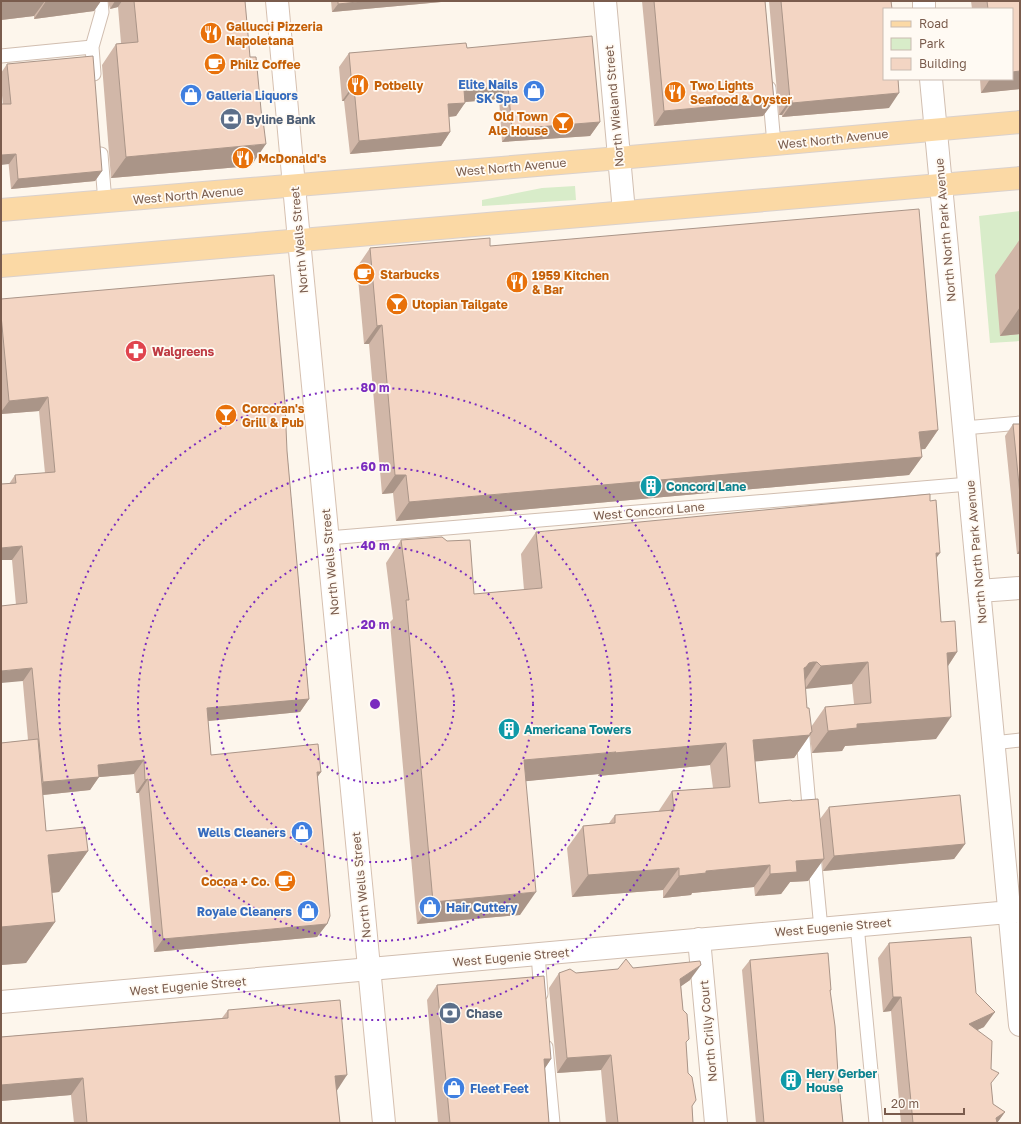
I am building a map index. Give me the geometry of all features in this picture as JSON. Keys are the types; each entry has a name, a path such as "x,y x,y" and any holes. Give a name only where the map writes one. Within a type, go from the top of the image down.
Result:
{"main road":[{"name":"West North Avenue","path":"1,210 619,158 1020,122"},
{"path":"1,266 1020,178"}],"street":[{"name":"North Wells Street","path":"277,1 384,1123"},
{"name":"North Wieland Street","path":"605,1 624,212"},
{"name":"North North Park Avenue","path":"931,80 993,743 1015,911 1020,1026"},
{"path":"979,591 1020,588"},
{"name":"West Eugenie Street","path":"1,1002 1015,911"},
{"name":"North Crilly Court","path":"699,939 716,1123"}],"lane":[{"path":"95,85 92,47 102,12 101,1"},
{"path":"1,56 92,47"},
{"path":"768,77 774,144"},
{"path":"100,139 105,202"},
{"path":"964,428 1020,423"},
{"name":"West Concord Lane","path":"328,538 969,484"},
{"path":"801,715 812,831"},
{"path":"993,743 1020,740"},
{"path":"813,846 821,928"},
{"path":"857,925 876,1123"},
{"path":"538,954 543,1009"},
{"path":"545,1032 553,1123"}],"green space":[{"path":"575,186 576,200 482,206 482,200 542,188"},
{"path":"1020,211 1020,273 1000,335 1020,334 1020,341 990,343 979,216"}],"building":[{"path":"134,1 245,1 250,57 256,57 262,120 266,144 126,157 116,44 138,42"},
{"path":"338,1 367,1 338,4"},
{"path":"654,1 765,1 774,101 664,111"},
{"path":"781,1 891,1 892,8 883,8 883,80 898,80 899,93 792,103 792,100 790,100"},
{"path":"987,1 1020,1 1020,71 1013,72 1013,8 988,8"},
{"path":"592,36 600,122 512,129 508,86 464,90 465,103 448,104 450,132 359,141 349,53 466,43 467,48"},
{"path":"93,56 102,171 18,179 16,154 1,155 1,104 11,104 7,64"},
{"path":"919,209 938,430 919,432 922,457 409,502 406,475 395,475 382,325 377,326 370,248 490,238 490,246"},
{"path":"274,275 285,404 287,451 309,699 207,708 211,755 318,744 321,772 317,772 330,916 327,924 163,939 148,779 145,780 144,760 98,765 99,777 43,782 32,668 1,671 1,606 27,603 22,546 1,548 1,484 16,483 15,475 55,472 48,397 9,401 1,315 1,299"},
{"path":"1013,424 1020,424 1020,495"},
{"path":"930,494 930,501 936,500 940,553 936,553 941,622 955,621 957,652 947,653 951,717 857,724 857,728 828,731 825,707 871,703 868,662 821,666 817,662 813,662 809,663 804,668 807,708 809,708 812,732 810,735 753,740 759,803 818,799 824,859 796,861 797,872 770,874 770,865 706,871 706,873 679,876 679,868 588,875 583,826 615,823 615,815 674,810 672,791 730,787 726,743 524,760 536,892 433,902 406,600 409,600 401,540 442,537 447,541 470,540 474,594 542,588 536,532"},
{"path":"38,739 46,831 85,827 88,851 48,855 55,922 1,927 1,743"},
{"path":"960,795 965,844 834,856 829,807"},
{"path":"971,937 976,993 995,1012 969,1024 992,1041 991,1069 999,1073 991,1083 993,1104 1005,1112 996,1118 997,1123 913,1123 901,997 893,997 889,943"},
{"path":"828,953 830,990 835,1026 843,1123 764,1123 750,960"},
{"path":"626,959 633,968 700,961 701,965 680,979 683,1010 687,1014 689,1039 686,1042 688,1073 692,1077 696,1100 692,1106 693,1123 618,1123 611,1055 567,1058 559,973 570,969 576,973 618,969"},
{"path":"544,976 551,1059 544,1059 549,1123 450,1123 437,985"},
{"path":"340,1000 347,1075 335,1076 340,1123 87,1123 83,1078 1,1085 1,1037 228,1018 228,1010"}],"place":[{"name":"Gallucci Pizzeria Napoletana","path":"211,33"},
{"name":"Philz Coffee","path":"215,64"},
{"name":"Potbelly","path":"358,85"},
{"name":"Elite Nails SK Spa","path":"534,91"},
{"name":"Two Lights Seafood & Oyster","path":"675,92"},
{"name":"Galleria Liquors","path":"191,95"},
{"name":"Byline Bank","path":"231,119"},
{"name":"Old Town Ale House","path":"563,123"},
{"name":"McDonald's","path":"243,158"},
{"name":"Starbucks","path":"364,274"},
{"name":"1959 Kitchen & Bar","path":"517,282"},
{"name":"Utopian Tailgate","path":"397,304"},
{"name":"Walgreens","path":"136,351"},
{"name":"Corcoran's Grill & Pub","path":"226,415"},
{"name":"Concord Lane","path":"651,486"},
{"name":"Americana Towers","path":"509,729"},
{"name":"Wells Cleaners","path":"302,832"},
{"name":"Cocoa + Co.","path":"285,881"},
{"name":"Hair Cuttery","path":"430,907"},
{"name":"Royale Cleaners","path":"308,911"},
{"name":"Chase","path":"450,1013"},
{"name":"Hery Gerber House","path":"791,1080"},
{"name":"Fleet Feet","path":"454,1088"}]}
